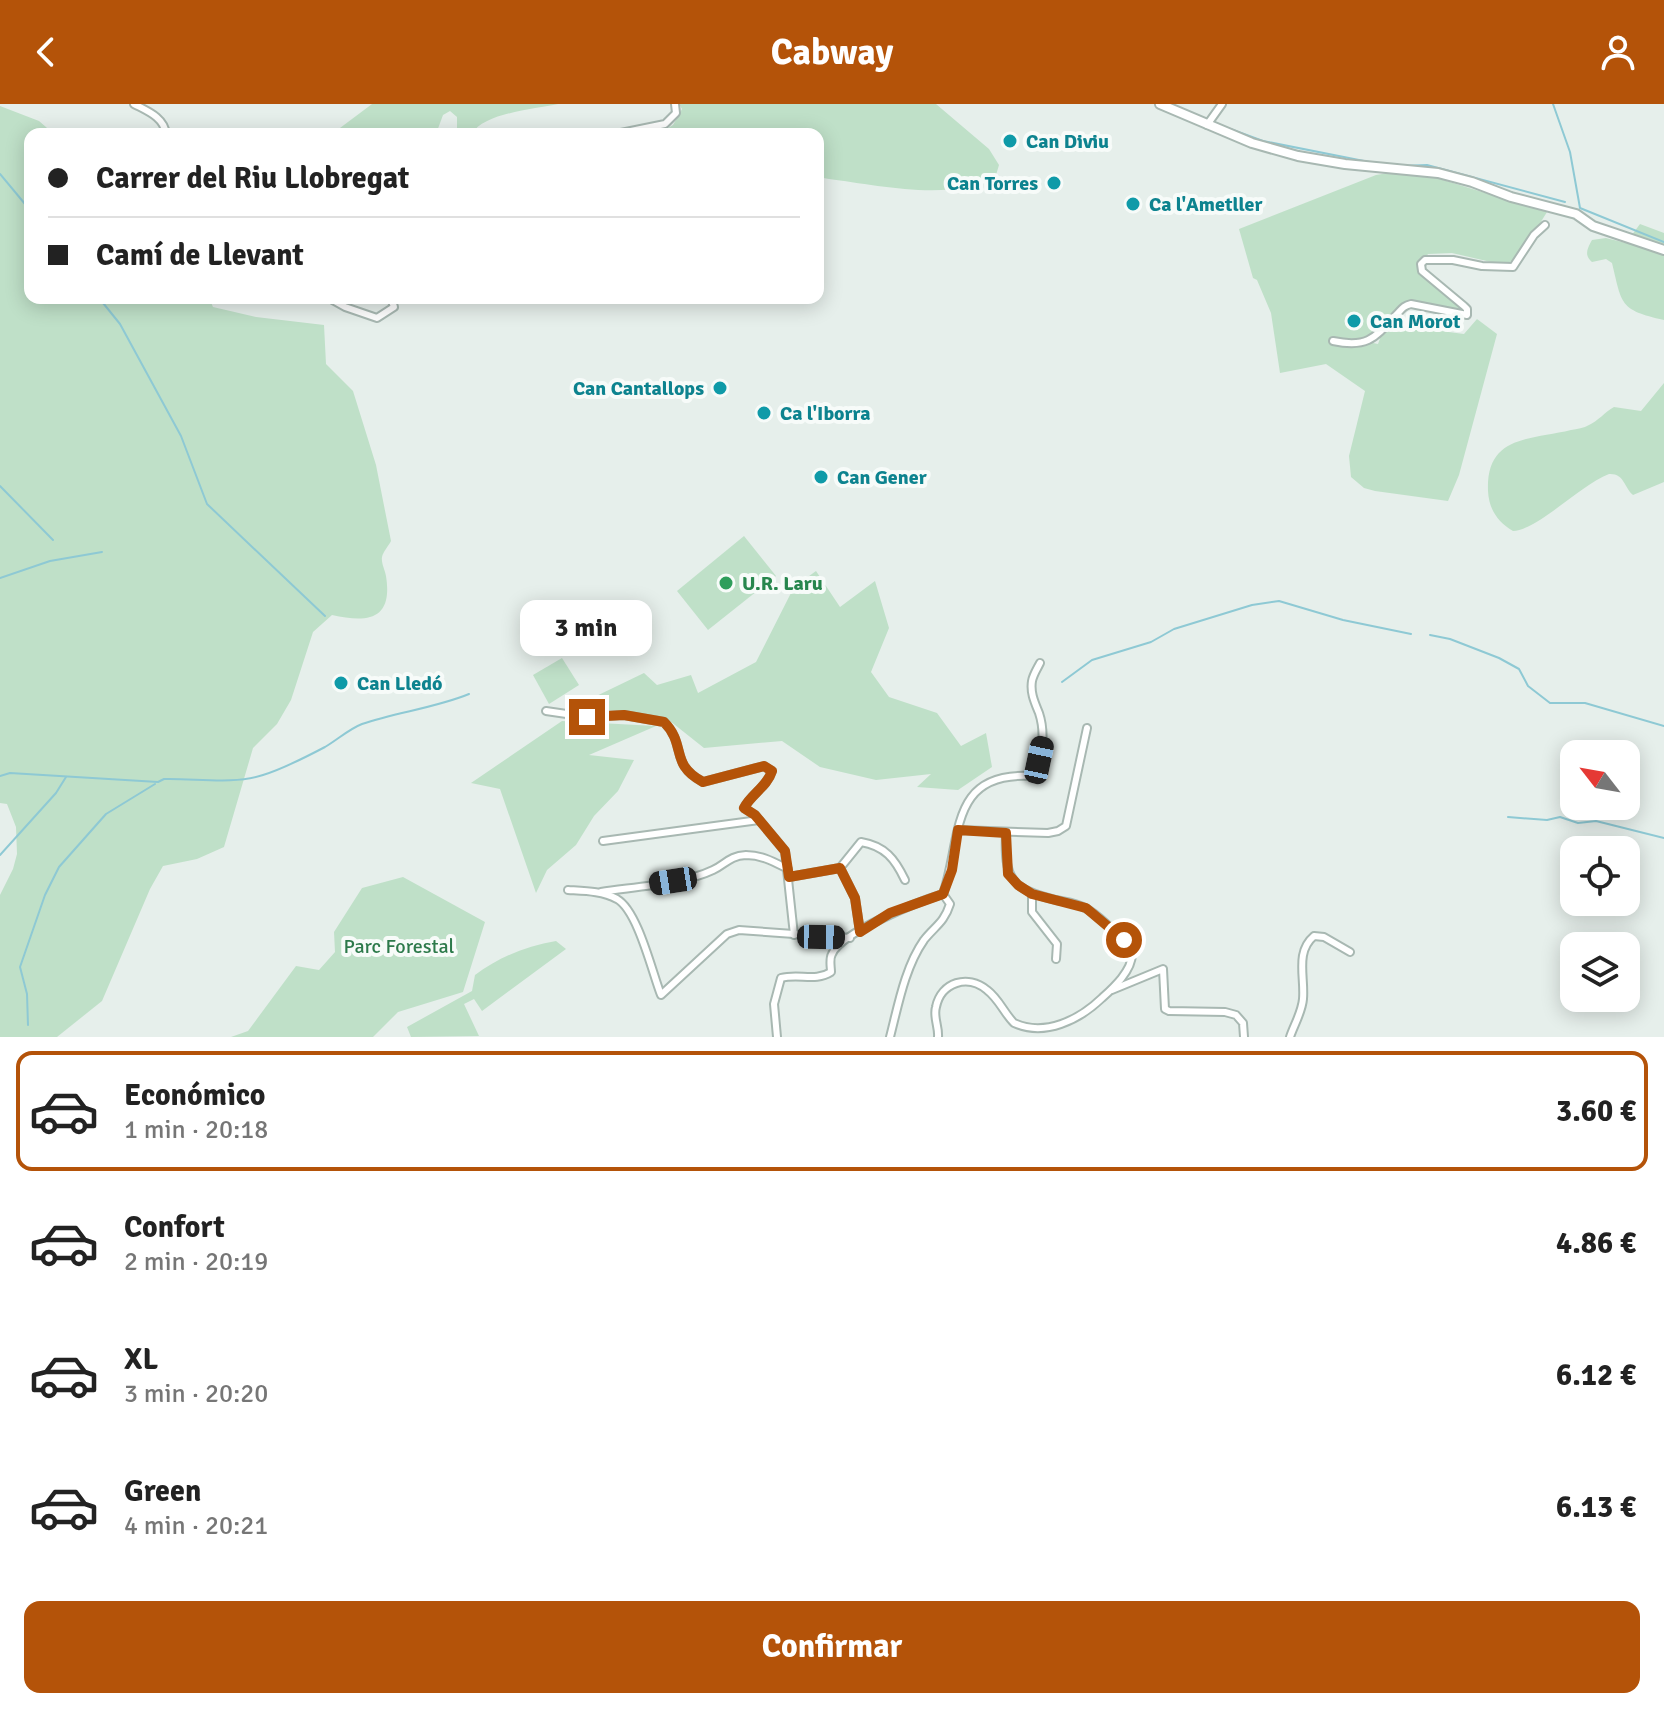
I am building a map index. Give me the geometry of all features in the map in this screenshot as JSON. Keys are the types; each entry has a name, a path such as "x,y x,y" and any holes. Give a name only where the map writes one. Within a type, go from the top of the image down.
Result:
{"street":[{"path":"134,104 155,115 165,128"},
{"path":"645,128 665,124 676,113 675,104"},
{"path":"1160,104 1252,143 1298,156 1345,164 1438,173 1576,214 1593,226 1664,250"},
{"path":"1207,125 1222,104"},
{"path":"1333,341 1368,342 1403,306 1411,304 1467,315 1467,309 1422,271 1421,264 1425,260 1453,260 1506,269 1513,267 1534,235 1545,225"},
{"path":"340,304 377,318 394,307 393,304"},
{"path":"777,1037 774,1004 781,978 821,978 831,972 830,955 837,946 890,913 943,894 952,870 958,830 969,797 995,780 1013,775 1030,776 1035,772 1043,743 1032,679 1040,663"},
{"path":"546,711 587,717 624,715 664,722 678,741 681,763 687,774 703,782 764,766 772,771 770,778 744,808 759,820 785,851 794,935"},
{"path":"958,830 1048,833 1066,826 1087,728"},
{"path":"603,841 759,820"},
{"path":"938,1037 937,1002 948,987 959,982 982,986 991,992 1018,1027 1040,1034 1067,1030 1108,992 1129,966 1130,946 1086,908 1032,894 1018,885 1008,874 1006,833"},
{"path":"568,890 599,892 673,881 713,870 728,859 746,855 767,858 788,873 840,868 861,842 873,844 890,855 905,880"},
{"path":"840,868 855,898 860,932"},
{"path":"599,892 619,900 630,912 661,995 727,934 739,930 850,938"},
{"path":"890,1037 906,979 924,941 946,917 950,904 943,894"},
{"path":"1032,894 1032,912 1057,944 1056,959"},
{"path":"1290,1037 1303,1002 1303,952 1307,942 1314,936 1324,937 1350,952"},
{"path":"1108,992 1163,969 1165,1009 1229,1013 1243,1023 1244,1037"}],"green space":[{"path":"372,104 558,104 498,117 477,128 457,128 457,117 450,111 443,115 438,128 340,128"},
{"path":"679,104 936,104 989,149 999,165 996,175 979,183 938,190 892,188 824,178 824,128 668,128 682,109"},
{"path":"0,106 39,121 47,128 24,128 24,304 212,304 213,307 256,317 324,325 326,364 353,391 376,465 391,541 382,557 387,591 381,610 367,618 332,615 313,632 291,700 277,724 253,748 224,847 197,859 163,866 102,1001 57,1037 0,1037 0,895 17,854 16,827 7,804 0,803"},
{"path":"1394,172 1427,175 1547,212 1519,257 1504,265 1452,253 1428,254 1418,269 1467,309 1467,315 1412,304 1401,305 1368,342 1378,344 1382,333 1395,325 1464,334 1477,319 1497,334 1459,475 1448,501 1375,491 1364,488 1351,477 1349,456 1365,391 1326,364 1280,373 1271,313 1257,280 1253,278 1239,229 1376,175"},
{"path":"1640,224 1664,233 1664,320 1630,308 1621,296 1612,263 1606,259 1592,262 1587,254 1592,240 1606,238 1626,243"},
{"path":"1664,383 1664,482 1633,495 1621,478 1609,474 1523,529 1513,531 1503,524 1492,510 1488,491 1494,459 1503,450 1526,439 1585,427 1614,407 1641,411"},
{"name":"U.R. Laru","path":"744,536 776,576 708,630 677,591"},
{"path":"816,571 840,607 875,581 889,628 871,672 889,697 937,713 961,746 986,733 992,767 958,790 917,787 931,774 876,780 820,767 782,741 704,748 670,721 621,711 576,709 644,673 657,685 691,675 698,693 756,662 794,587"},
{"path":"562,658 579,685 549,704 533,675"},
{"path":"562,721 656,726 589,755 634,760 618,791 594,816 576,845 547,870 536,893 500,789 471,783"},
{"name":"Parc Forestal","path":"403,877 485,922 463,992 398,1012 373,1037 231,1037 248,1031 296,966 319,970 335,952 334,932 362,888"},
{"name":"Parc Forestal","path":"556,941 566,949 482,1011 474,999 464,1004 479,1036 411,1037 407,1027 472,991 475,975 484,969 513,953"}],"waterway":[{"path":"1553,104 1570,152 1580,208 1664,242"},
{"path":"1214,123 1263,141 1374,163"},
{"path":"1401,166 1427,165 1565,202"},
{"path":"0,174 24,203"},
{"path":"104,304 120,324 181,436 207,504 325,616"},
{"path":"0,486 53,540"},
{"path":"0,578 50,561 102,552"},
{"path":"1062,682 1092,660 1151,642 1174,629 1252,605 1279,601 1343,620 1411,634"},
{"path":"1430,635 1450,639 1519,669 1528,686 1550,703 1585,703 1664,726"},
{"path":"0,776 10,773 158,782 164,779 251,778 302,759 362,724 469,694"},
{"path":"0,855 56,793 66,777"},
{"path":"28,1025 27,994 20,967 45,895 59,867 106,814 155,784"},
{"path":"1508,817 1547,820 1560,817 1578,823 1596,821 1664,838"}],"place":[{"name":"Can Diviu","path":"1010,141"},
{"name":"Can Torres","path":"1054,183"},
{"name":"Ca l'Ametller","path":"1133,204"},
{"name":"Can Morot","path":"1354,321"},
{"name":"Can Cantallops","path":"720,388"},
{"name":"Ca l'Iborra","path":"764,413"},
{"name":"Can Gener","path":"821,477"},
{"name":"U.R. Laru","path":"726,583"},
{"name":"Can Lledó","path":"341,683"}],"route":[{"path":"587,717 624,715 664,722 673,730 678,741 681,763 687,774 703,782 764,766 772,771 770,778 744,808 755,815 785,851 789,877 840,868 855,898 860,932 890,913 943,894 952,870 958,830 1006,833 1008,874 1018,885 1032,894 1086,908 1124,940"}]}
